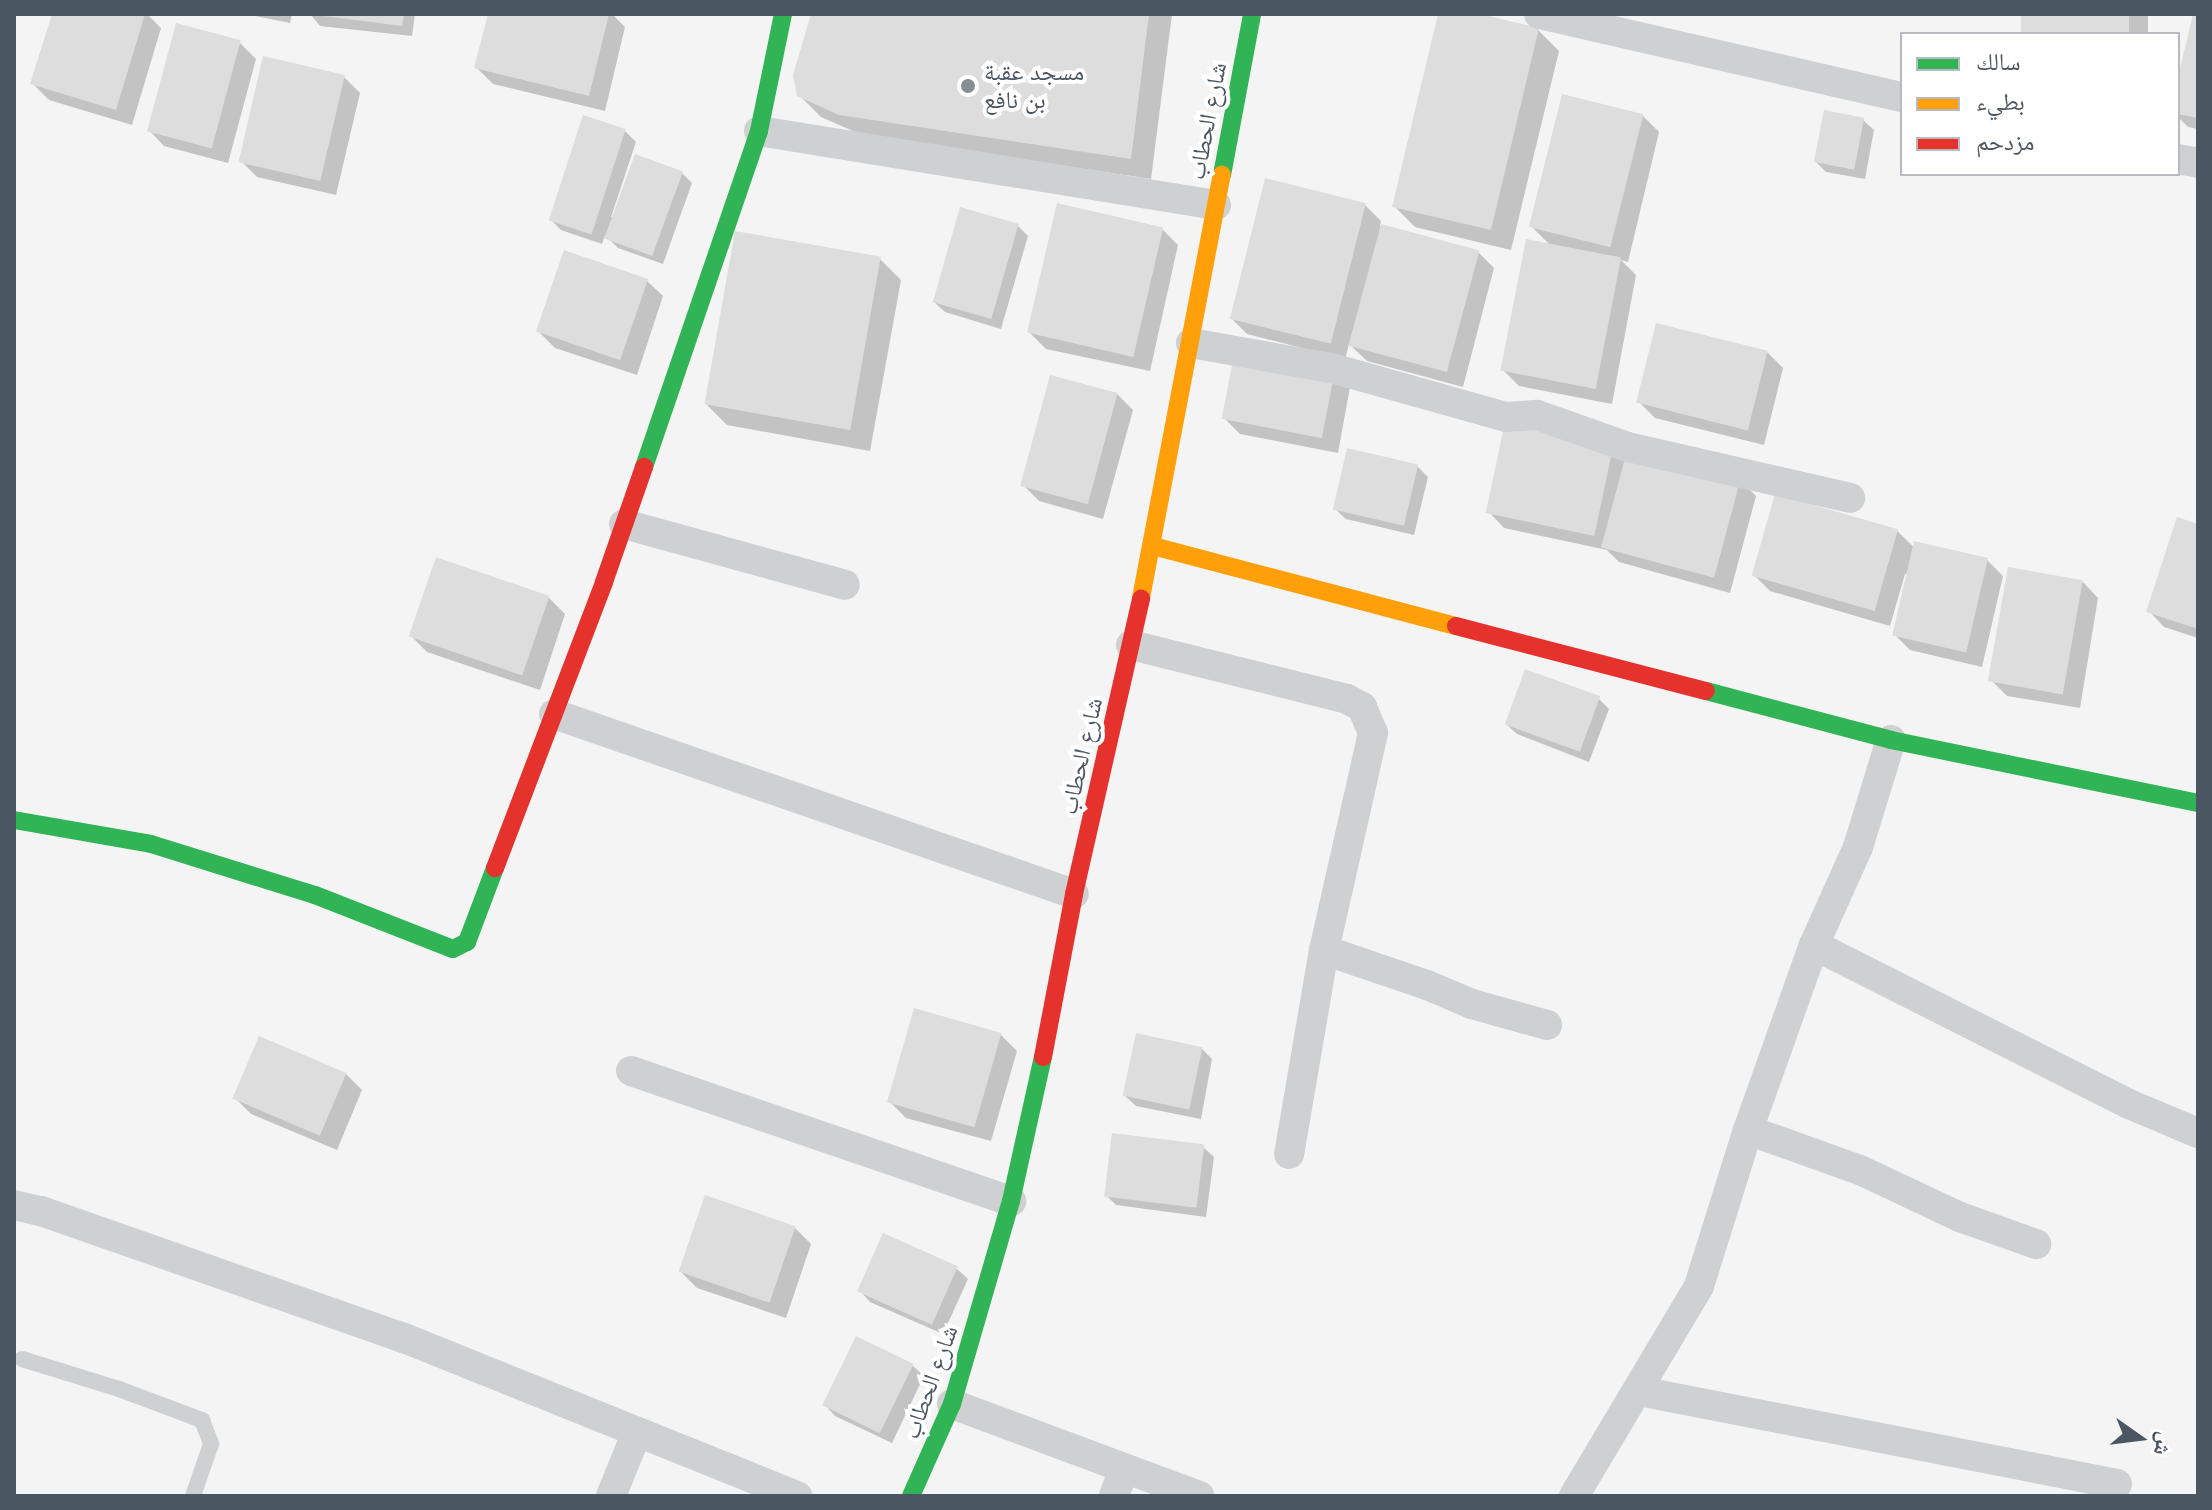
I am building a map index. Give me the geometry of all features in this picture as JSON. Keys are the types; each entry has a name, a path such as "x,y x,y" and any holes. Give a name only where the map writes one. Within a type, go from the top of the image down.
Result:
{"street":[{"path":"14,820 151,844 315,895 453,949 467,942 624,524 759,131 783,14"},
{"name":"شارع الحطاب","path":"911,1496 952,1404 1011,1201 1039,1077 1074,894 1153,546 1252,14"},
{"path":"1539,14 1900,97"},
{"path":"759,131 1216,205"},
{"path":"1191,343 1335,369 1506,417 1537,415 1628,447 1850,498"},
{"path":"624,524 845,585"},
{"path":"1153,546 1891,740 2198,803"},
{"path":"1131,645 1347,699 1362,707 1373,733 1324,950 1289,1154"},
{"path":"554,714 1074,894"},
{"path":"1574,1496 1699,1286 1748,1130 1814,945 1858,847 1891,740"},
{"path":"1814,945 2129,1104 2198,1133"},
{"path":"1324,950 1427,985 1472,1004 1547,1025"},
{"path":"631,1071 1011,1201"},
{"path":"1748,1130 1860,1170 1960,1217 2036,1244"},
{"path":"14,1205 141,1245 404,1338 797,1496"},
{"path":"1639,1391 2117,1484"},
{"path":"952,1404 1119,1482 1199,1496"},
{"path":"611,1496 637,1432"}],"lane":[{"path":"22,1359 119,1389 202,1420 211,1444 193,1496"}],"building":[{"path":"52,14 145,14 116,110 30,84"},
{"path":"308,14 404,14 402,26"},
{"path":"488,14 609,14 589,96 474,68"},
{"name":"مسجد عقبة بن نافع","path":"811,14 1149,14 1131,159 839,115 797,96 793,75"},
{"path":"1438,14 1480,14 1539,28 1491,230 1392,207"},
{"path":"2021,14 2129,14 2129,32 2021,32"},
{"path":"2193,14 2198,14 2198,118 2180,114 2180,69"},
{"path":"176,23 241,40 212,149 147,131"},
{"path":"263,56 345,75 320,181 238,162"},
{"path":"1562,94 1644,114 1610,247 1529,227"},
{"path":"1824,110 1864,118 1854,170 1814,162"},
{"path":"583,115 626,129 591,234 549,221"},
{"path":"635,154 683,171 652,256 604,239"},
{"path":"1265,178 1366,203 1331,344 1230,319"},
{"path":"1057,203 1163,228 1133,357 1027,333"},
{"path":"960,207 1019,224 991,319 933,302"},
{"path":"1381,224 1480,250 1447,372 1348,346"},
{"path":"735,231 881,257 850,430 704,404"},
{"path":"1526,239 1621,258 1596,389 1500,371"},
{"path":"564,250 648,279 620,360 536,331"},
{"path":"1656,323 1768,351 1748,430 1636,403"},
{"path":"1235,350 1335,369 1322,438 1222,419"},
{"path":"1050,375 1118,393 1088,504 1020,486"},
{"path":"1505,422 1614,445 1594,536 1486,513"},
{"path":"1628,447 1741,477 1714,578 1601,547"},
{"path":"1347,448 1418,464 1404,526 1333,509"},
{"path":"1775,494 1898,529 1875,611 1752,576"},
{"path":"2177,517 2198,524 2198,629 2146,612"},
{"path":"1914,541 1988,558 1966,653 1892,636"},
{"path":"436,557 549,596 522,675 409,636"},
{"path":"2008,567 2083,580 2063,694 1988,681"},
{"path":"1525,669 1600,696 1580,752 1505,724"},
{"path":"914,1008 1001,1033 974,1127 887,1102"},
{"path":"1136,1033 1203,1047 1189,1110 1123,1096"},
{"path":"259,1036 346,1073 320,1136 232,1099"},
{"path":"1112,1133 1204,1144 1197,1208 1104,1197"},
{"path":"705,1195 796,1226 769,1303 679,1272"},
{"path":"883,1233 958,1266 932,1325 857,1291"},
{"path":"856,1336 914,1364 880,1433 822,1405"}],"traffic: fast":[{"path":"644,467 759,131 783,14"},
{"path":"1222,175 1252,14"},
{"path":"1706,691 1891,740 2198,803"},
{"path":"14,820 151,844 315,895 453,949 467,942 495,868"},
{"path":"911,1496 952,1404 1011,1201 1043,1057"}],"traffic: slow":[{"path":"1141,598 1222,175"},
{"path":"1153,546 1456,626"}],"traffic: jam":[{"path":"495,868 604,582 644,467"},
{"path":"1043,1057 1074,894 1141,598"},
{"path":"1456,626 1706,691"}],"place":[{"name":"مسجد عقبة بن نافع","path":"968,86"}]}
